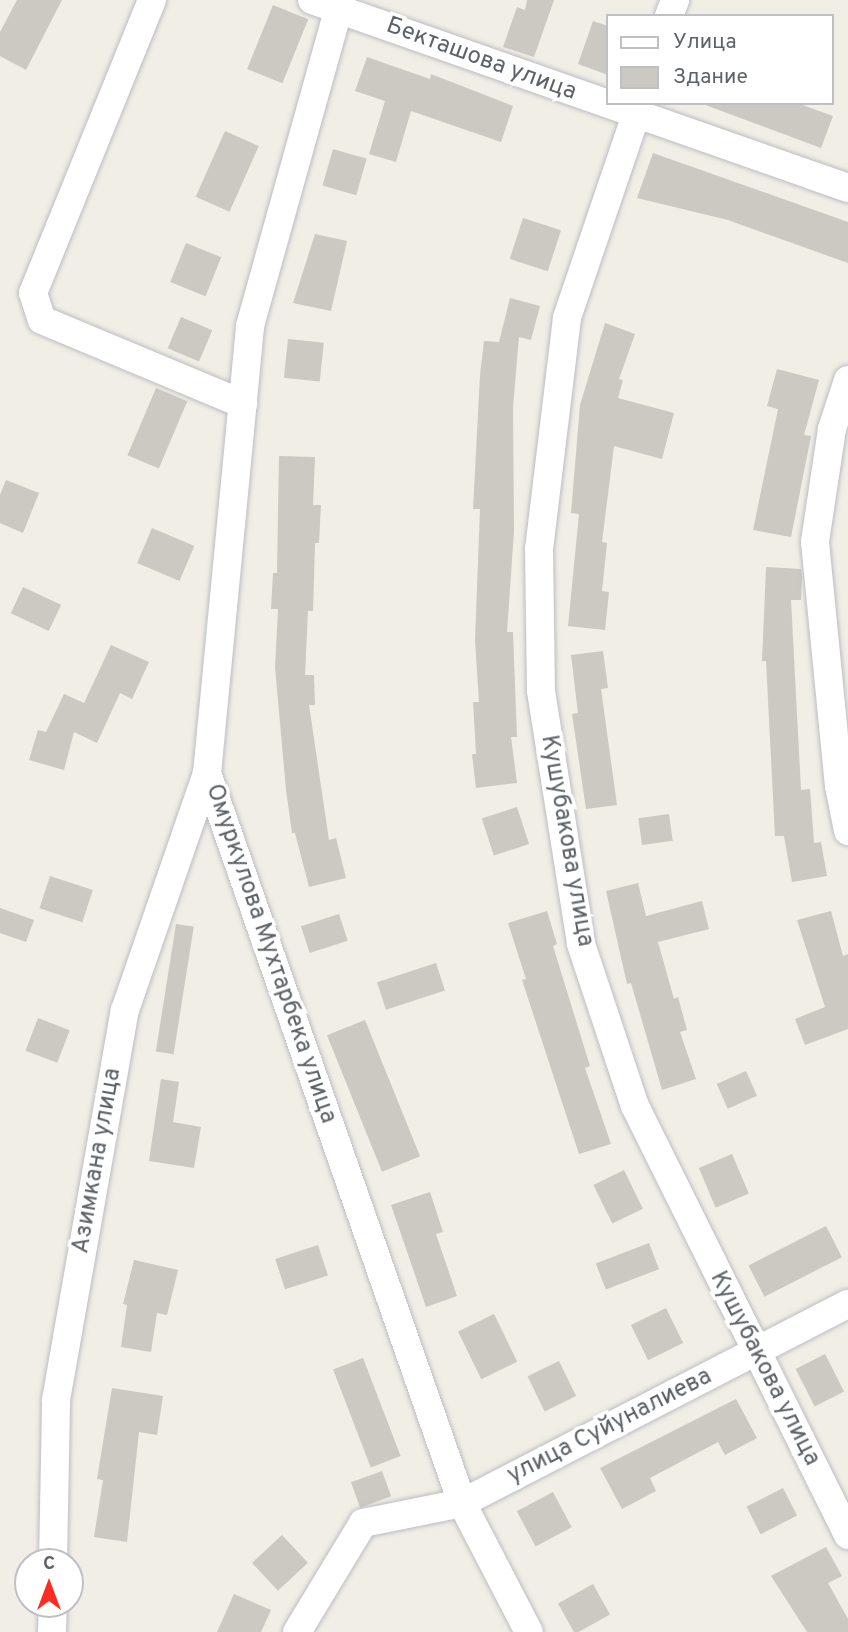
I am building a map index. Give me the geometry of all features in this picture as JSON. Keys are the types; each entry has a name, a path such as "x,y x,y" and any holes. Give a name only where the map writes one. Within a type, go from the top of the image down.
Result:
{"street":[{"path":"152,0 33,293 42,320 243,404"},
{"name":"Омуркулова Мухтарбека улица","path":"330,3 250,327 207,773 462,1503 529,1632"},
{"name":"Бекташова улица","path":"330,3 606,99"},
{"name":"Бекташова улица","path":"637,110 848,188"},
{"name":"Кушубакова улица","path":"637,110 567,318 539,548 541,691 581,944 635,1105 754,1353 848,1535"},
{"path":"848,380 832,429 815,541 839,786 848,831"},
{"name":"Азимкана улица","path":"53,1548 57,1400 125,1010 207,773"},
{"name":"улица Суйуналиева","path":"297,1632 363,1523 462,1503 848,1304"}],"building":[{"path":"17,0 62,0 26,70 0,56 0,32"},
{"path":"527,0 554,0 534,57 503,47 517,7 525,10"},
{"path":"273,5 308,19 282,83 247,69"},
{"path":"593,21 606,25 606,74 578,64"},
{"path":"367,57 430,79 431,74 513,106 501,142 411,111 396,162 369,154 385,101 355,91"},
{"path":"705,105 803,105 833,116 821,148"},
{"path":"225,131 259,146 230,212 196,197"},
{"path":"333,149 367,159 356,195 323,186"},
{"path":"653,153 848,222 848,263 728,220 637,198"},
{"path":"523,218 561,230 548,271 510,259"},
{"path":"315,234 347,241 331,311 293,303"},
{"path":"186,243 221,257 205,296 170,282"},
{"path":"510,298 540,306 531,340 519,337 513,407 514,531 507,632 513,632 517,737 511,737 517,783 476,788 472,754 476,754 473,702 479,702 475,640 480,509 473,509 480,375 484,341 499,342"},
{"path":"181,317 212,330 199,362 168,348"},
{"path":"605,323 635,334 619,379 623,380 618,398 674,413 662,459 614,446 602,542 607,543 602,591 609,592 605,630 568,626 579,514 571,513 580,405"},
{"path":"288,339 324,343 320,382 284,378"},
{"path":"777,369 819,380 804,435 811,436 791,537 753,530 778,409 767,406"},
{"path":"156,388 187,401 159,468 127,455"},
{"path":"279,456 315,457 313,505 321,505 319,543 315,543 313,611 308,611 305,675 314,675 315,705 309,705 329,840 336,838 346,878 309,887 295,833 292,833 275,667 278,609 271,609 273,573 277,573"},
{"path":"6,480 39,493 23,533 0,523 0,495"},
{"path":"152,528 194,546 179,581 137,563"},
{"path":"766,567 801,569 801,600 791,600 801,790 810,789 814,843 821,842 827,876 792,882 784,836 775,836 766,661 762,661"},
{"path":"23,587 61,605 49,631 11,613"},
{"path":"111,645 149,662 132,699 120,693 97,743 74,732 64,770 29,760 38,730 46,732 64,694 84,703"},
{"path":"603,651 608,688 601,689 617,805 586,809 572,714 578,713 571,655"},
{"path":"517,807 529,844 494,856 482,818"},
{"path":"669,814 673,841 642,845 638,818"},
{"path":"50,876 93,890 82,922 39,908"},
{"path":"638,883 646,916 702,901 709,929 658,942 674,999 678,997 687,1030 680,1032 696,1079 662,1090 631,983 627,984 606,891"},
{"path":"0,908 34,920 26,942 0,933"},
{"path":"547,911 557,944 553,946 590,1066 585,1068 611,1144 579,1154 522,980 526,979 508,923"},
{"path":"831,911 843,956 848,954 848,1029 805,1045 795,1019 825,1007 797,920"},
{"path":"339,914 348,941 310,953 301,926"},
{"path":"176,924 194,927 174,1054 156,1051"},
{"path":"436,963 445,991 386,1010 377,982"},
{"path":"38,1018 70,1030 57,1063 25,1051"},
{"path":"365,1020 420,1156 382,1172 327,1035"},
{"path":"746,1071 757,1096 728,1109 717,1084"},
{"path":"161,1079 179,1082 173,1122 201,1127 194,1168 149,1161"},
{"path":"732,1154 749,1194 716,1208 699,1168"},
{"path":"624,1170 643,1209 612,1224 593,1185"},
{"path":"430,1192 443,1232 436,1234 457,1296 426,1307 391,1205"},
{"path":"826,1226 842,1257 764,1297 748,1265"},
{"path":"649,1243 659,1269 606,1290 596,1263"},
{"path":"318,1245 328,1275 285,1289 275,1259"},
{"path":"134,1260 178,1270 167,1315 157,1313 151,1352 121,1347 127,1305 123,1304"},
{"path":"666,1308 683,1343 648,1360 631,1325"},
{"path":"494,1314 517,1362 481,1379 458,1332"},
{"path":"825,1354 844,1391 815,1406 796,1369"},
{"path":"363,1358 401,1456 371,1467 333,1369"},
{"path":"559,1361 576,1396 545,1411 528,1376"},
{"path":"112,1388 163,1396 157,1435 139,1432 127,1542 94,1537 103,1480 97,1479"},
{"path":"736,1399 757,1438 725,1455 718,1442 650,1478 656,1491 622,1509 600,1468"},
{"path":"382,1471 391,1496 360,1508 351,1482"},
{"path":"783,1488 797,1516 761,1534 746,1507"},
{"path":"553,1492 572,1527 536,1547 517,1511"},
{"path":"282,1535 308,1563 278,1591 252,1563"},
{"path":"826,1547 842,1576 828,1583 848,1619 848,1632 807,1632 771,1576"},
{"path":"593,1584 610,1615 574,1632 558,1603"},
{"path":"234,1594 271,1610 261,1632 217,1632"}]}
